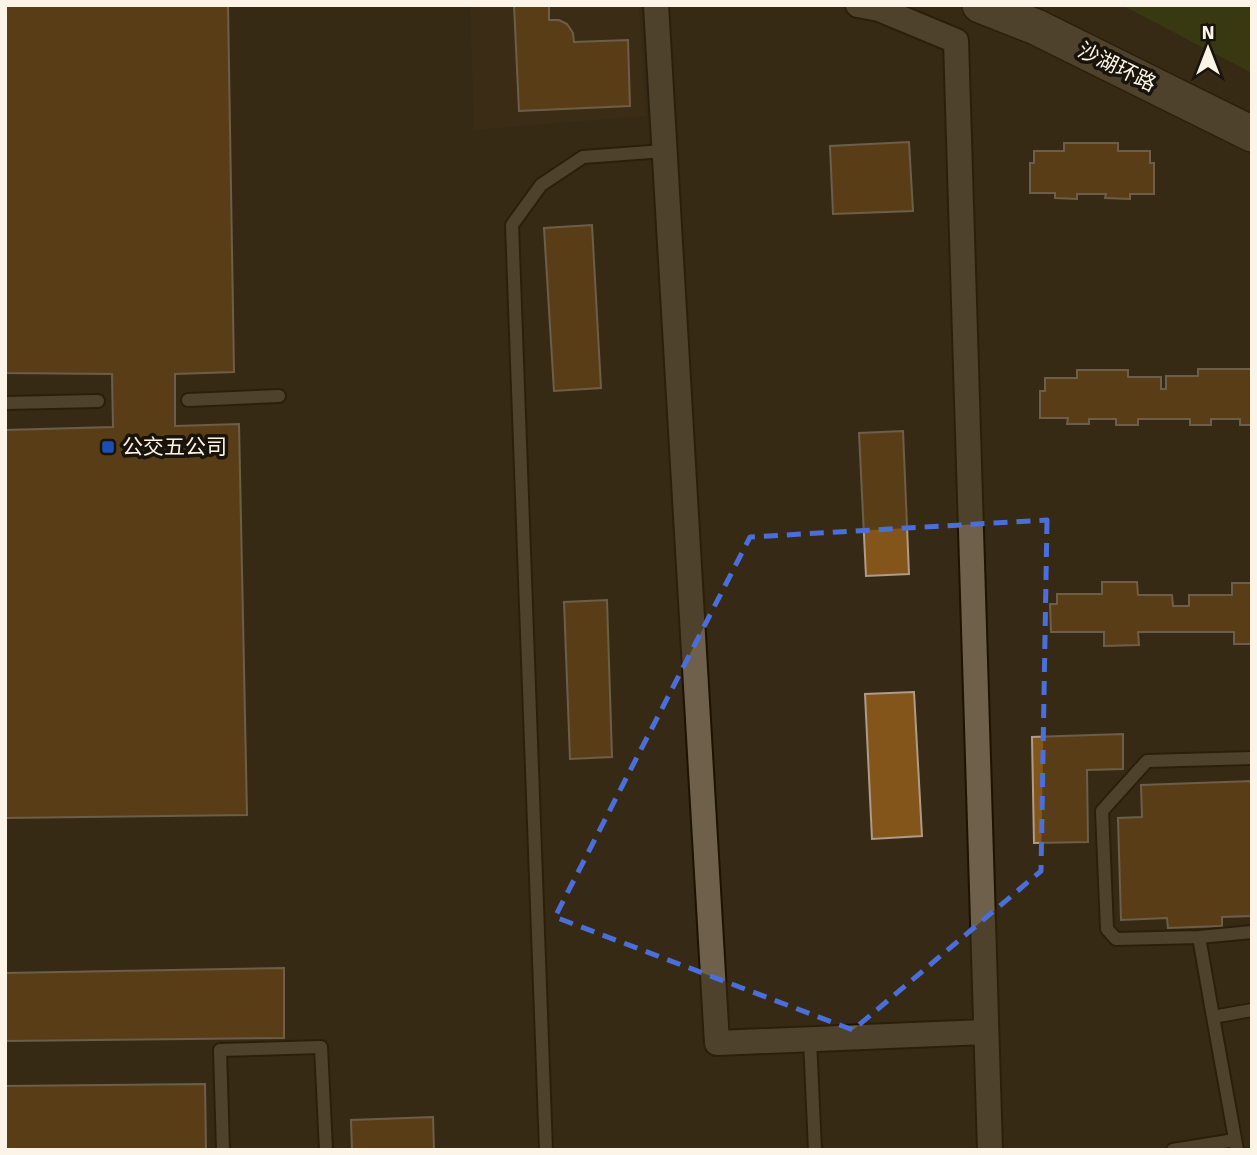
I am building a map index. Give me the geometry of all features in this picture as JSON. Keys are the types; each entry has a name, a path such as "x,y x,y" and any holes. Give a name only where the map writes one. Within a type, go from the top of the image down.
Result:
{"main road":[{"name":"沙湖环路","path":"980,5 1036,27 1252,134"}],"street":[{"path":"656,5 717,1043 985,1032"},
{"path":"859,5 879,9 956,41 990,1150"}],"lane":[{"path":"547,1150 513,225 541,185 583,157 664,152"},
{"path":"188,400 279,396"},
{"path":"5,403 98,401"},
{"path":"1252,758 1147,761 1102,811 1107,929 1116,939 1199,937 1252,932"},
{"path":"1173,1150 1236,1145 1199,937"},
{"path":"1213,1017 1252,1010"},
{"path":"810,1040 815,1150"},
{"path":"223,1150 220,1050 321,1046 326,1150"}],"highlighted area":[{"path":"1047,520 1041,871 853,1030 555,917 750,537"}],"shaded area":[{"path":"470,5 639,5 646,116 474,130"}],"green space":[{"path":"1122,5 1252,5 1252,73"}],"building":[{"path":"5,5 228,5 234,372 175,374 175,426 239,424 247,815 5,818 5,430 113,427 112,374 5,373"},
{"path":"514,5 549,5 549,20 559,20 567,24 573,33 574,42 628,40 630,106 519,111"},
{"path":"909,142 913,211 833,214 830,146"},
{"path":"1064,143 1118,143 1118,151 1150,151 1150,163 1154,163 1154,194 1130,194 1130,199 1105,198 1106,194 1077,194 1077,199 1055,198 1055,193 1030,193 1030,163 1034,163 1034,151 1064,151"},
{"path":"592,225 601,388 554,391 544,228"},
{"path":"1198,369 1251,369 1252,425 1240,425 1240,419 1211,419 1211,425 1190,425 1190,419 1138,419 1138,425 1116,425 1116,419 1089,419 1089,424 1067,424 1068,418 1040,418 1040,391 1045,391 1045,378 1077,378 1077,370 1128,370 1128,377 1161,377 1161,389 1166,389 1166,376 1198,376"},
{"path":"903,431 909,574 866,576 859,433"},
{"path":"1102,582 1137,582 1138,595 1172,595 1173,606 1189,606 1189,595 1232,595 1232,583 1252,583 1252,644 1234,644 1234,632 1138,632 1139,645 1104,646 1104,632 1051,632 1050,604 1057,604 1057,594 1102,594"},
{"path":"607,600 612,757 570,759 564,602"},
{"path":"914,692 922,836 872,839 865,694"},
{"path":"1123,734 1123,769 1087,770 1088,842 1034,843 1032,737"},
{"path":"1252,781 1252,916 1222,917 1222,926 1168,928 1167,918 1121,920 1118,818 1142,817 1141,785"},
{"path":"284,968 284,1038 5,1041 5,973"},
{"path":"205,1084 206,1150 5,1150 5,1086"},
{"path":"433,1117 434,1150 352,1150 351,1120"}],"place":[{"name":"公交五公司","path":"108,447"}]}
